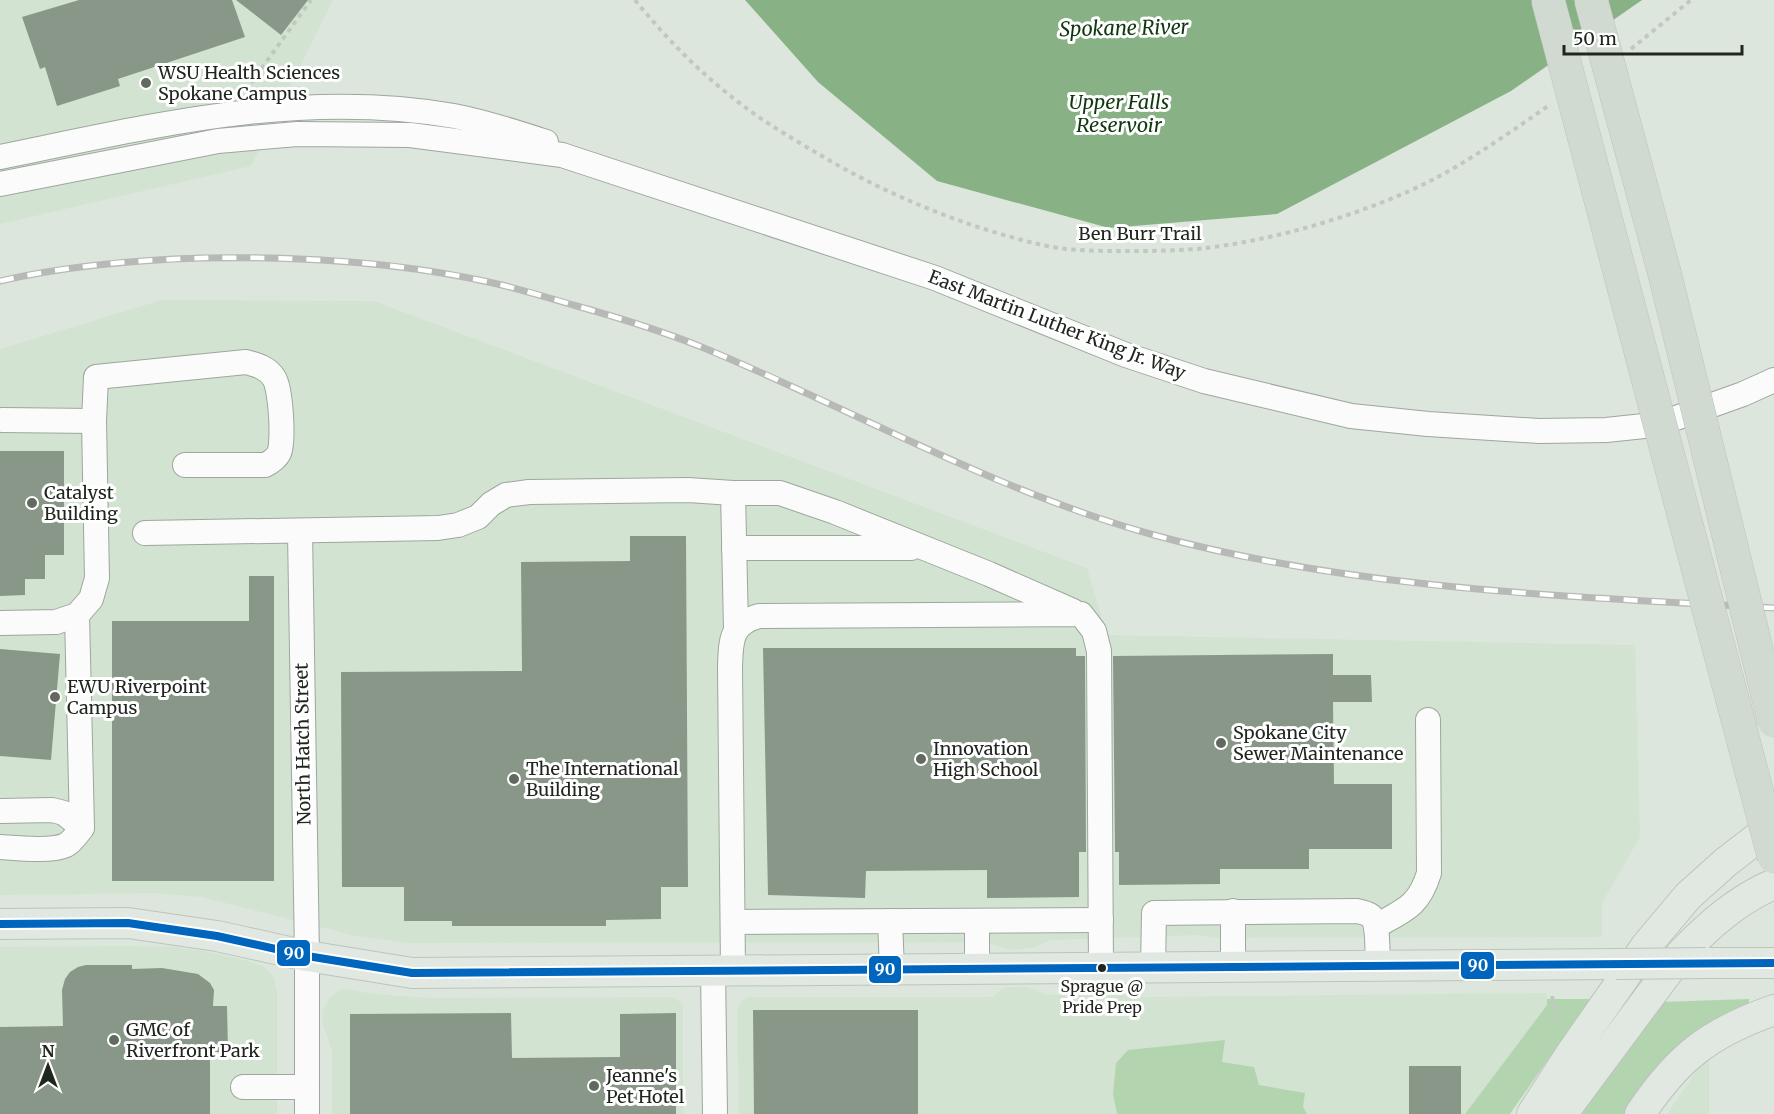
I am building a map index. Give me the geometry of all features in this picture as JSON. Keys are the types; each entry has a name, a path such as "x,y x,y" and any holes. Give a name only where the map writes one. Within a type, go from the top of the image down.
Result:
{"highway":[{"path":"1548,0 1774,857"},
{"path":"1591,0 1665,275 1774,721"}],"main road":[{"path":"1532,1114 1646,946 1688,896 1726,862 1774,825"},
{"path":"1562,1114 1682,954 1704,930 1727,910 1774,884"},
{"path":"0,924 128,923 217,936 307,956 412,973 1774,963"},
{"path":"1640,1114 1666,1077 1686,1057 1711,1038 1735,1025 1774,1010"}],"street":[{"name":"East Martin Luther King Jr. Way","path":"0,157 201,117 246,111 338,106 382,108 455,117 502,128 546,142 562,155"},
{"name":"East Martin Luther King Jr. Way","path":"0,184 218,141 297,134 410,135 562,155 935,278 1126,355 1204,381 1351,416 1428,424 1539,431 1606,430 1644,426 1676,418 1743,394 1774,380"},
{"path":"0,623 56,622 77,615 91,599 97,578 94,421 96,377 246,363 263,367 274,378 280,394 280,450 276,459 265,465 184,465"},
{"path":"2,420 94,421"},
{"path":"145,533 438,528 458,525 478,517 491,504 506,495 530,492 688,490 780,493 926,548 1081,614 1094,631 1099,651 1101,968"},
{"path":"715,1114 723,969 733,922 730,668 731,645 735,629 733,493"},
{"name":"North Hatch Street","path":"300,532 307,956 307,1114"},
{"path":"734,548 926,548"},
{"path":"735,629 746,619 759,616 1081,614"},
{"path":"0,847 64,846 74,839 82,828 77,615"},
{"path":"1376,926 1402,912 1416,900 1424,888 1429,873 1428,720"},
{"path":"0,811 51,810 64,813 82,828"},
{"path":"1153,969 1154,913 1357,911 1366,913 1374,918 1376,926 1378,966"},
{"path":"1233,912 1233,967"},
{"path":"733,922 1101,920"},
{"path":"890,921 892,969"},
{"path":"977,921 977,969"},
{"path":"243,1087 307,1087"}],"path":[{"path":"251,83 311,0"},
{"name":"Ben Burr Trail","path":"635,0 665,37 738,102 801,143 864,180 942,215 1044,245 1099,251 1165,251 1221,246 1296,230 1366,207 1434,179 1467,161 1551,105"},
{"path":"1624,55 1659,29 1691,0"},
{"path":"1552,996 1558,1026"}],"shaded area":[{"name":"WSU Health Sciences Spokane Campus","path":"0,0 333,0 251,166 0,224"},
{"path":"162,300 374,301 1087,568 1107,635 1635,645 1640,837 1602,903 1602,937 1217,938 1199,935 1052,940 1032,948 1011,950 986,942 409,943 356,936 201,897 154,893 0,895 0,349"},
{"name":"GMC of Riverfront Park","path":"0,947 172,947 204,951 248,961 264,967 273,976 277,991 277,1114 0,1114"},
{"path":"1008,987 1027,987 1047,995 1119,994 1146,997 1547,993 1547,1005 1465,1114 739,1114 737,1009 742,1000 748,997 989,997"},
{"path":"340,990 373,994 431,998 671,997 683,1006 683,1114 332,1114 332,1051 322,1021 323,1011 329,998"},
{"path":"1547,999 1592,999 1564,1043 1556,1048 1510,1114 1465,1114 1547,1005"},
{"path":"1749,999 1748,1008 1627,1114 1578,1114 1660,1002"},
{"path":"1225,1040 1222,1062 1254,1067 1259,1085 1305,1093 1303,1107 1307,1114 1117,1114 1113,1094 1116,1063 1128,1050"},
{"path":"1709,1053 1709,1114 1667,1114"}],"water":[{"name":"Upper Falls Reservoir","path":"745,0 1642,0 1511,91 1277,214 1109,228 937,181 818,82"}],"building":[{"path":"79,0 232,0 245,37 118,79 120,86 57,106 45,67 40,69 22,17"},
{"path":"236,0 308,0 281,35"},
{"name":"Catalyst Building","path":"0,451 64,451 64,555 45,555 45,579 25,579 25,595 0,596"},
{"name":"The International Building","path":"630,536 686,536 688,887 661,887 661,919 606,920 606,926 452,926 452,921 404,921 404,887 342,887 341,672 522,671 521,562 630,561"},
{"path":"249,576 274,576 274,881 112,881 112,621 249,621"},
{"name":"Innovation High School","path":"763,648 1076,648 1076,656 1085,656 1086,852 1079,852 1079,897 987,898 987,870 866,871 865,898 768,895"},
{"path":"0,649 60,654 51,760 0,756"},
{"name":"Spokane City Sewer Maintenance","path":"1333,654 1333,675 1371,675 1372,702 1333,702 1334,784 1392,784 1392,849 1309,849 1309,869 1220,869 1220,884 1119,885 1119,852 1115,852 1113,656"},
{"name":"GMC of Riverfront Park","path":"86,965 132,965 132,969 162,968 198,974 210,983 214,990 213,1006 227,1006 228,1052 210,1052 210,1114 0,1114 0,1027 63,1026 62,990 65,979 70,972"},
{"path":"753,1010 918,1010 918,1114 754,1114"},
{"path":"511,1013 512,1058 620,1057 620,1014 676,1013 676,1114 350,1114 350,1014"},
{"path":"1409,1066 1461,1066 1461,1114 1409,1114"}],"railway":[{"path":"0,281 50,271 125,262 239,258 352,262 465,277 547,297 656,330 760,372 982,473 1096,517 1154,535 1307,568 1384,579 1540,594 1774,608"}],"transit line":[{"name":"90","path":"0,924 128,923 217,936 307,956 412,973 1774,963"}],"place":[{"name":"WSU Health Sciences Spokane Campus","path":"146,83"},
{"name":"Catalyst Building","path":"32,503"},
{"name":"EWU Riverpoint Campus","path":"55,697"},
{"name":"Spokane City Sewer Maintenance","path":"1221,743"},
{"name":"Innovation High School","path":"921,759"},
{"name":"The International Building","path":"514,779"},
{"name":"Sprague @ Pride Prep","path":"1102,968"},
{"name":"GMC of Riverfront Park","path":"114,1040"},
{"name":"Jeanne's Pet Hotel","path":"594,1086"}],"water label":[{"name":"Spokane River","path":"1124,28"}]}
